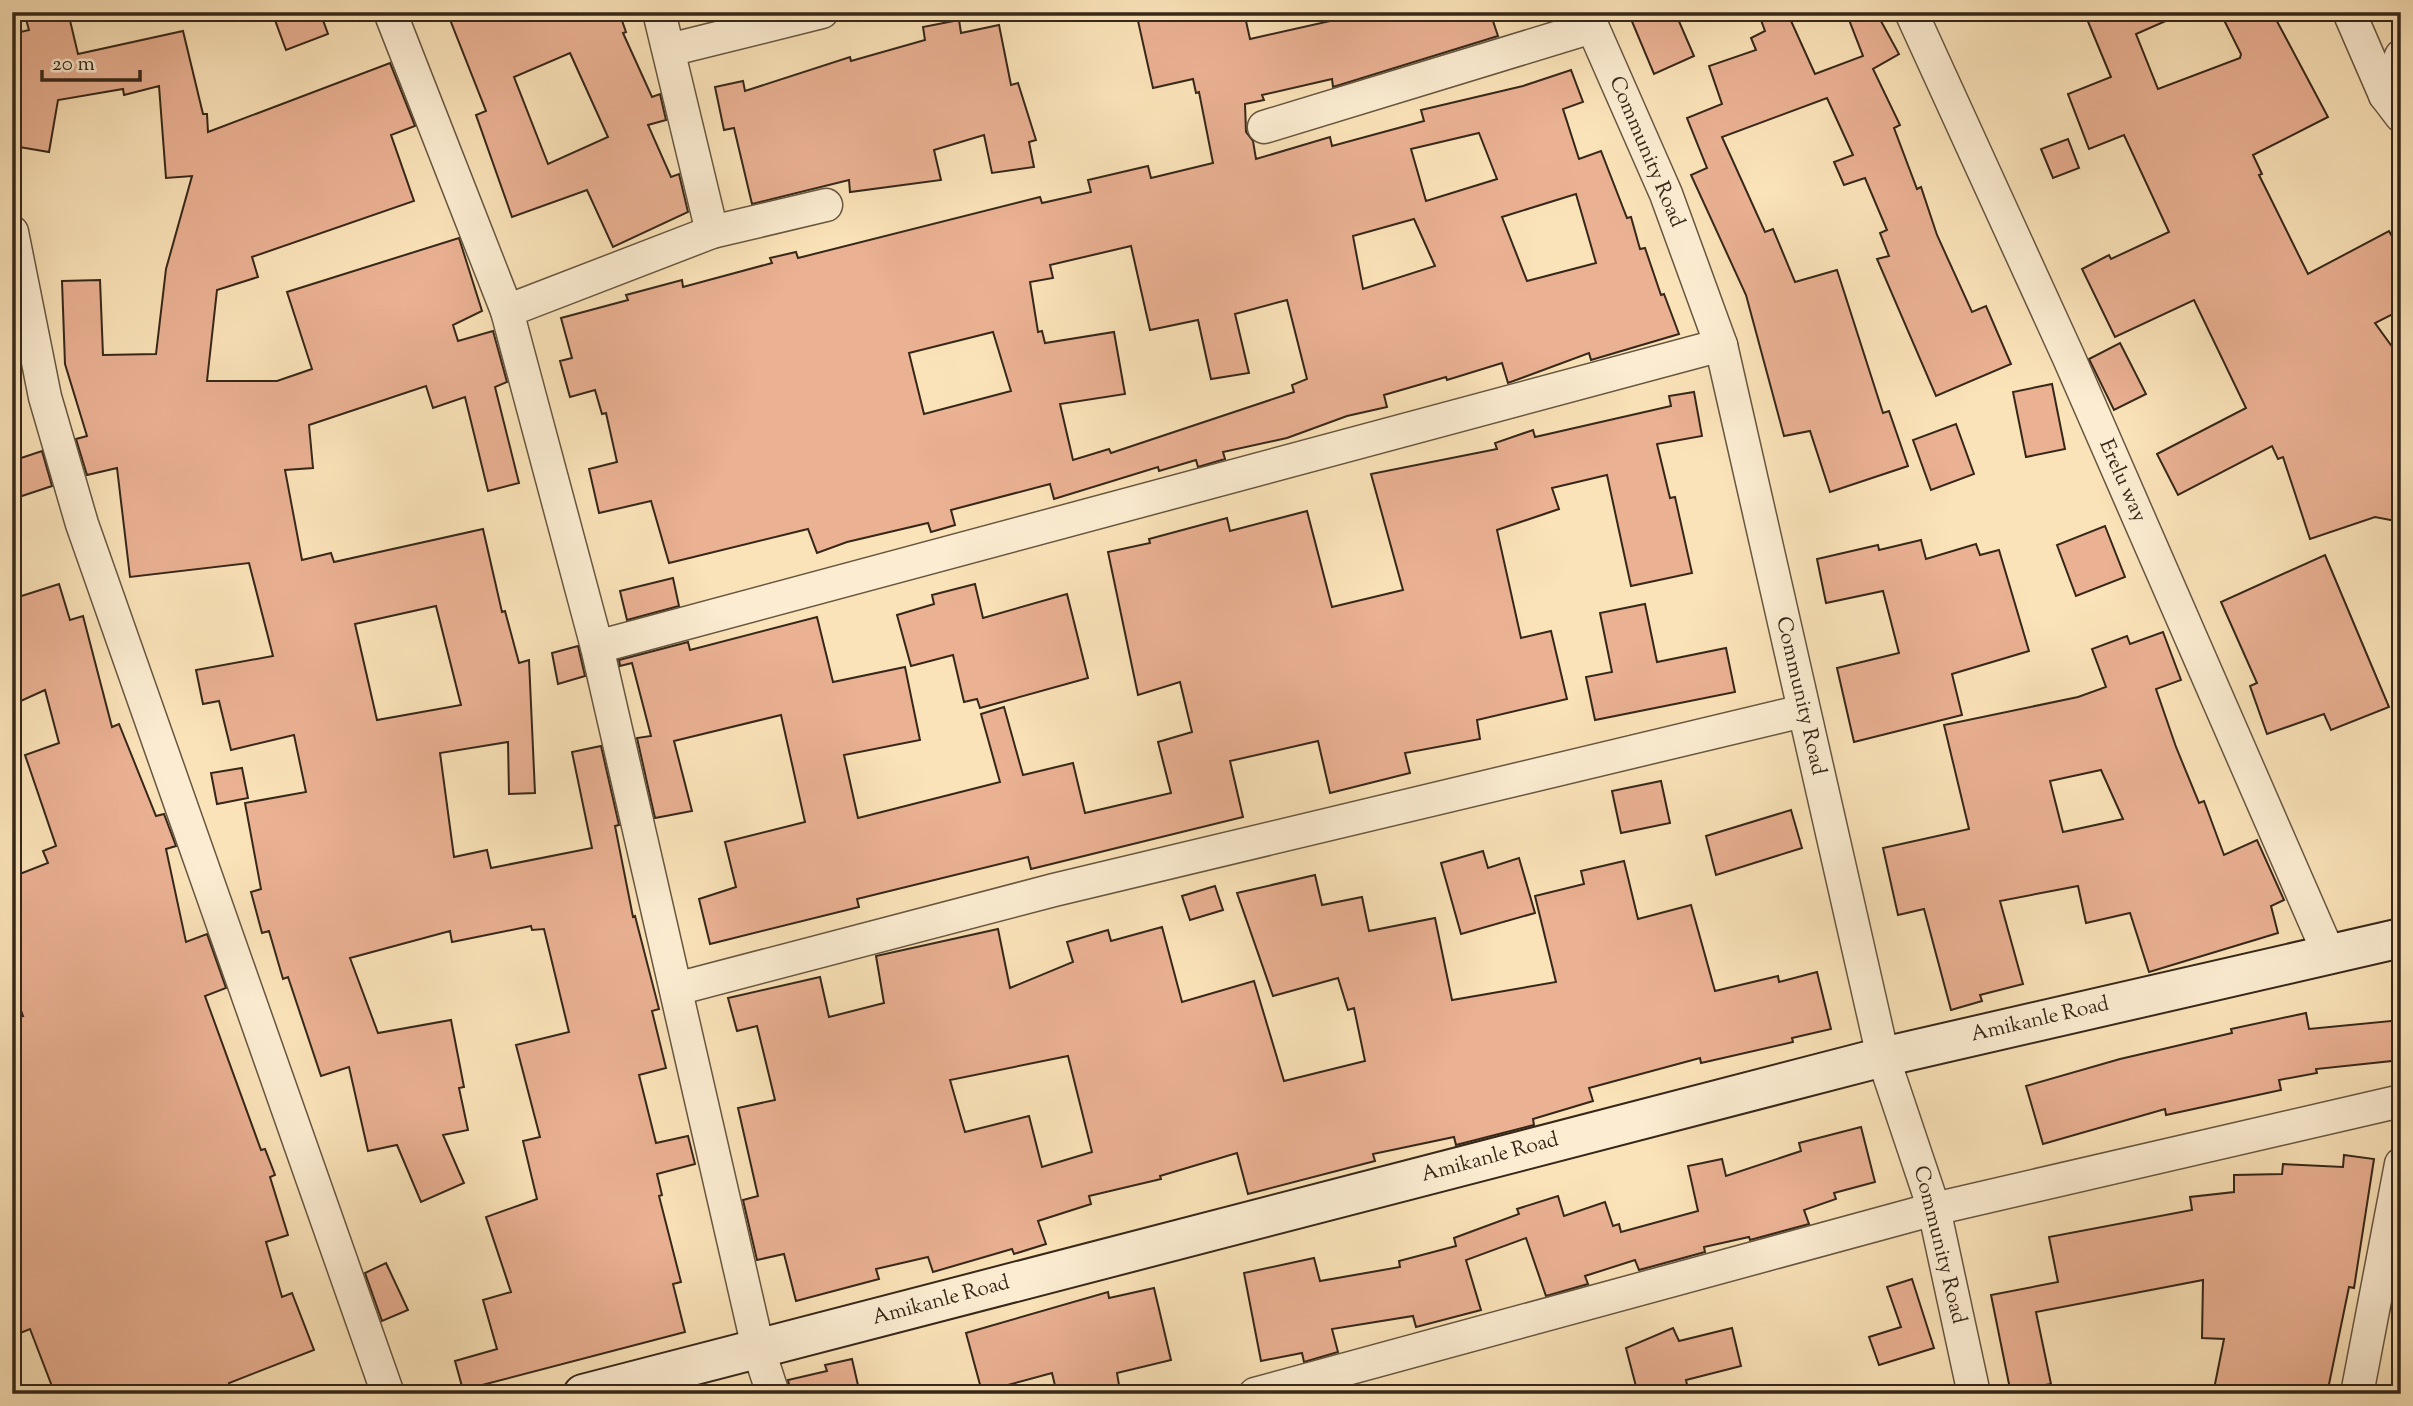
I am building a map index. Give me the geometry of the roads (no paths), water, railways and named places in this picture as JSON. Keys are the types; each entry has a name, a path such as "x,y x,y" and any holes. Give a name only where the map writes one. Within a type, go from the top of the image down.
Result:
{"street":[{"path":"390,12 508,311 597,646 758,1348 773,1394"},
{"path":"659,12 712,232"},
{"path":"669,50 822,12"},
{"name":"Erelu way","path":"1911,12 2074,371 2328,952"},
{"path":"2349,12 2393,105"},
{"path":"1264,127 1589,19"},
{"name":"Community Road","path":"1589,19 1666,194 1721,345 1883,1057 1934,1209 1974,1394"},
{"path":"2393,105 2401,56"},
{"path":"508,311 712,232 826,205"},
{"path":"12,232 45,397 82,524 388,1394"},
{"path":"597,646 1721,345"},
{"path":"676,989 1054,890 1803,711"},
{"name":"Amikanle Road","path":"583,1394 1883,1057 2328,952 2401,938"},
{"path":"1255,1394 1934,1209 2401,1101"},
{"path":"2357,1394 2401,1164"}]}
